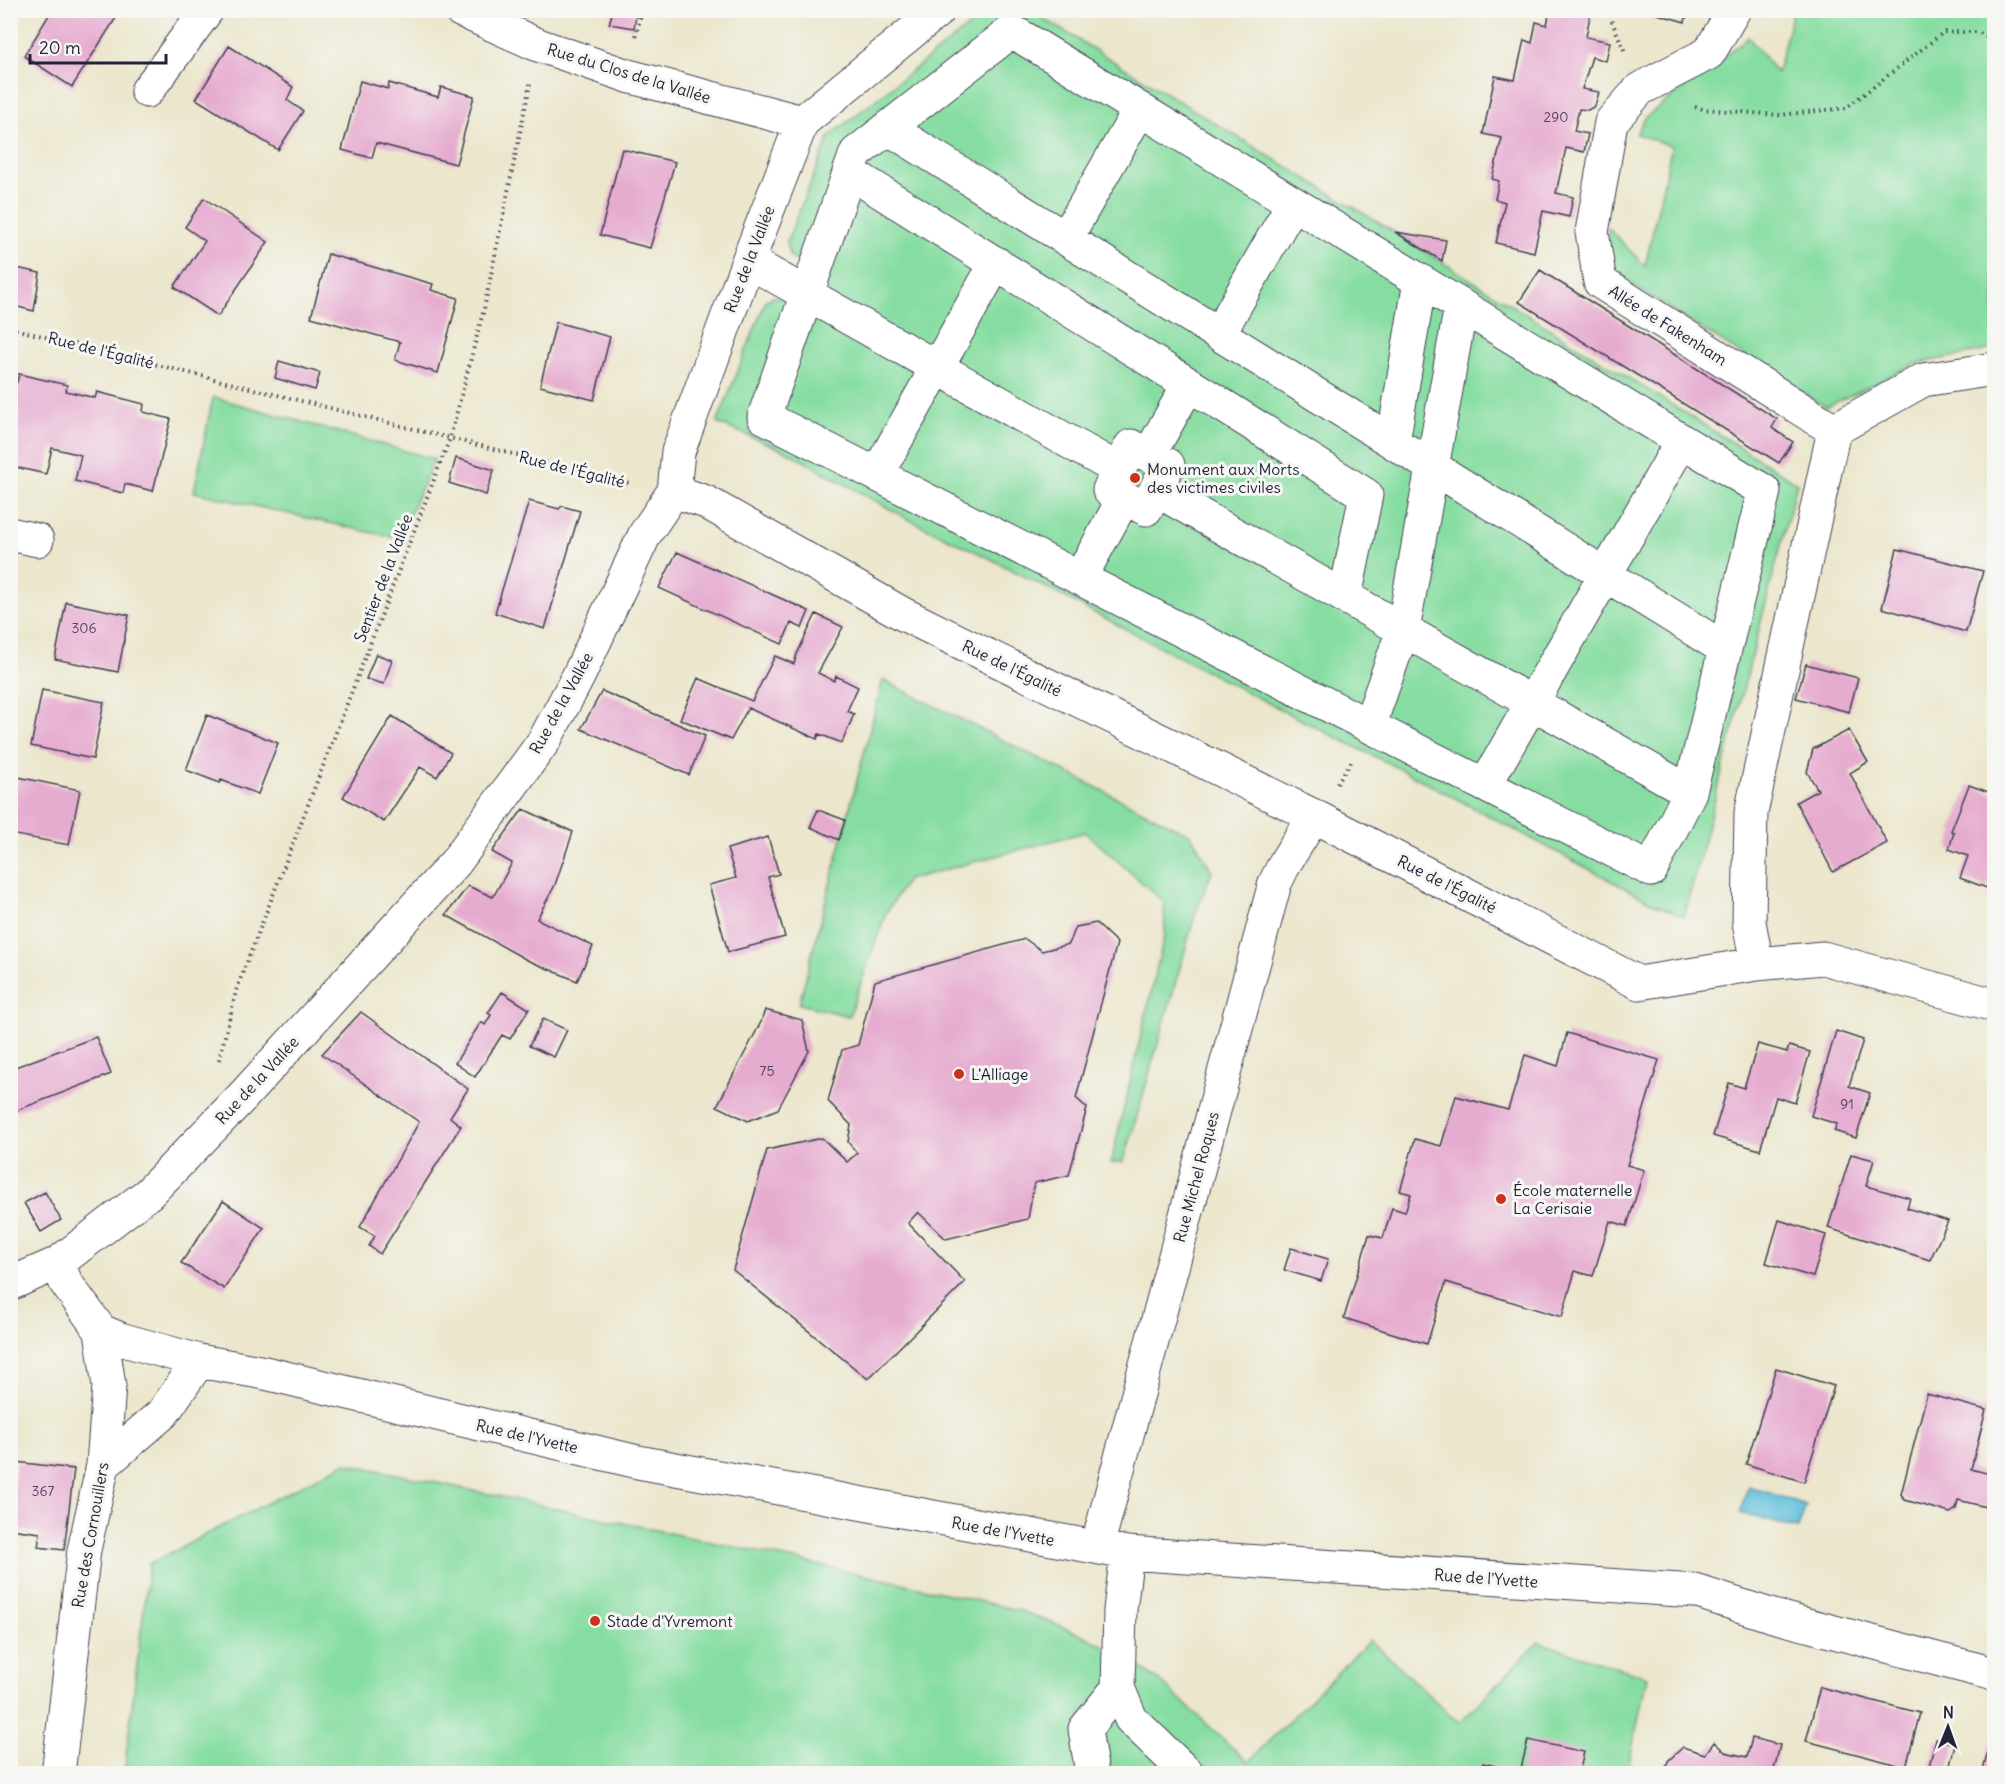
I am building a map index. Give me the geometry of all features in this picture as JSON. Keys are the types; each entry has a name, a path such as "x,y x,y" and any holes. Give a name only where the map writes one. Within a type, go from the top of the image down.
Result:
{"street":[{"path":"147,91 207,10"},
{"name":"Rue du Clos de la Vallée","path":"460,10 538,45 628,76 802,122"},
{"name":"Rue de la Vallée","path":"10,1284 58,1263 149,1193 243,1096 455,863 544,741 578,677 645,534 674,491 678,452 802,122 939,10"},
{"name":"Allée de Fakenham","path":"1734,10 1709,52 1640,89 1611,122 1592,232 1600,282 1834,430"},
{"path":"1012,31 1764,491 1690,792 1651,870 764,417 856,153 888,128 1012,31"},
{"path":"1066,238 1140,109"},
{"path":"888,128 1725,649"},
{"path":"849,172 1366,495 1345,597"},
{"path":"1219,334 1293,203"},
{"path":"748,261 937,368 1122,484 1146,509 1168,465 1131,446 1122,484 1080,578"},
{"path":"877,474 996,263"},
{"path":"1393,442 1420,281"},
{"path":"1369,726 1403,630 1461,306"},
{"path":"1757,964 1749,922 1751,813 1834,430 1923,380 1995,369"},
{"path":"1149,455 1189,384"},
{"path":"1485,785 1682,441"},
{"path":"1156,490 1690,792"},
{"name":"Rue de l'Égalité","path":"674,491 705,502 903,614 1314,816 1639,982 1757,964 1823,958 1995,1005"},
{"name":"Rue Michel Roques","path":"1118,1688 1120,1610 1112,1550 1275,883 1314,816"},
{"path":"58,1263 66,1283 101,1331"},
{"name":"Rue de l'Yvette","path":"101,1331 120,1339 199,1361 265,1373 638,1462 1112,1550 1695,1592 1773,1616 1995,1674"},
{"name":"Rue des Cornouillers","path":"58,1773 84,1550 103,1465 109,1386 101,1331"},
{"path":"103,1465 163,1413 199,1361"},
{"path":"1092,1773 1085,1729 1118,1688 1131,1719 1188,1773"}],"path":[{"path":"1607,10 1640,89 1703,109 1780,115 1846,108 1944,32 1978,32 1995,41"},
{"name":"Sentier de la Vallée","path":"243,1096 216,1072 237,988 450,438 484,309 538,45"},
{"name":"Rue de l'Égalité","path":"10,328 620,482 674,491"},
{"path":"1314,816 1360,749 1369,726"}],"green space":[{"path":"988,11 1031,11 1394,232 1797,483 1684,917 991,559 908,519 786,451 717,423 766,300 773,297 783,298 802,265 790,256 786,243 830,136"},
{"path":"1793,11 1994,11 1994,349 1915,364 1826,407 1611,272 1608,228 1645,266 1672,146 1636,134 1646,117 1748,37 1777,73"},
{"path":"213,397 434,459 399,539 194,492"},
{"path":"883,680 1191,835 1212,871 1196,912 1124,1161 1111,1163 1165,933 1164,902 1085,832 907,880 886,913 849,1016 799,1004"},
{"name":"Stade d'Yvremont","path":"345,1463 1021,1611 1085,1636 1126,1658 1159,1680 1248,1762 1370,1640 1459,1723 1539,1642 1647,1677 1627,1773 124,1774 149,1564"}],"water":[{"path":"1748,1486 1806,1505 1798,1529 1740,1513"}],"building":[{"path":"52,10 121,10 72,87 24,56"},
{"path":"613,10 637,10 634,28 609,24"},
{"path":"1550,10 1591,10 1586,37 1610,42 1606,61 1592,57 1582,89 1599,92 1595,106 1588,110 1579,109 1574,131 1588,134 1584,152 1566,148 1556,193 1573,197 1569,217 1543,211 1534,252 1496,243 1505,202 1495,199 1499,181 1492,179 1502,138 1483,134 1495,76 1515,80 1524,40 1532,43 1536,22 1547,25"},
{"path":"1643,10 1688,10 1685,22"},
{"path":"229,46 293,87 287,100 303,111 278,150 196,99"},
{"path":"360,81 388,89 389,83 438,97 441,87 474,96 456,164 376,143 372,158 342,150"},
{"path":"622,149 675,162 650,248 600,235"},
{"path":"204,198 268,242 218,316 174,287 205,241 185,227"},
{"path":"1395,232 1446,240 1442,261"},
{"path":"328,254 433,284 431,290 458,298 438,373 395,360 400,342 311,317"},
{"path":"17,268 40,273 34,311 10,305"},
{"path":"1540,270 1777,419 1772,428 1793,442 1779,463 1519,302"},
{"path":"556,322 610,337 594,400 540,386"},
{"path":"279,361 320,373 315,390 275,378"},
{"path":"19,374 67,385 66,391 95,398 97,392 144,404 143,412 171,419 153,491 125,484 123,493 75,481 81,455 52,448 46,474 10,466 10,380 17,382"},
{"path":"456,458 494,470 486,495 449,483"},
{"path":"529,501 559,509 562,506 580,511 545,629 495,613"},
{"path":"1897,549 1983,571 1966,632 1882,608"},
{"path":"677,552 809,611 802,628 791,623 782,644 659,588"},
{"path":"66,602 129,615 118,672 55,659"},
{"path":"816,614 843,627 818,673 834,681 836,676 858,687 847,711 854,714 842,743 819,734 817,739 748,708 731,740 680,719 698,678 752,701 775,656 794,664"},
{"path":"376,654 392,660 384,684 366,679"},
{"path":"1806,664 1858,678 1849,712 1796,698"},
{"path":"42,690 104,702 93,759 31,746"},
{"path":"602,691 705,736 689,775 581,729"},
{"path":"207,715 278,743 258,794 186,770"},
{"path":"392,716 451,753 437,777 420,767 384,822 343,797"},
{"path":"1849,730 1868,762 1850,773 1887,843 1833,872 1796,802 1818,790 1807,772 1813,749"},
{"path":"18,777 80,790 69,845 10,834 10,813"},
{"path":"1969,785 1994,794 1994,885 1989,883 1987,888 1960,878 1968,856 1949,849 1954,832 1951,831"},
{"path":"523,809 573,832 555,885 537,919 593,946 577,981 527,960 446,915 468,886 493,897 512,863 492,852"},
{"path":"818,810 845,820 839,840 810,827"},
{"path":"768,837 779,874 768,877 785,937 728,952 709,885 736,878 727,849"},
{"name":"L'Alliage","path":"1096,923 1117,943 1076,1098 1087,1108 1069,1175 1034,1183 1028,1219 946,1239 918,1212 908,1223 965,1282 868,1379 733,1270 767,1150 822,1138 847,1162 857,1153 848,1142 851,1125 828,1101 842,1050 858,1045 875,981 1025,939 1042,951 1069,944 1076,927"},
{"path":"502,992 529,1009 510,1039 502,1035 475,1077 455,1063 481,1022 485,1025 491,1015 488,1013"},
{"path":"765,1010 802,1020 809,1051 778,1109 748,1121 717,1106"},
{"path":"361,1012 468,1089 450,1117 461,1126 380,1254 369,1246 375,1236 360,1227 419,1122 322,1054"},
{"path":"543,1019 567,1030 554,1057 529,1046"},
{"path":"1836,1031 1863,1040 1849,1086 1870,1093 1856,1138 1834,1131 1837,1124 1811,1116"},
{"path":"1567,1033 1659,1060 1627,1165 1644,1170 1627,1226 1610,1221 1593,1276 1575,1271 1562,1317 1446,1282 1427,1344 1344,1318 1369,1235 1383,1238 1392,1208 1405,1212 1411,1194 1400,1191 1415,1139 1441,1146 1456,1096 1508,1110 1525,1055 1558,1066"},
{"path":"96,1037 111,1074 10,1113 10,1069"},
{"path":"1758,1044 1787,1052 1789,1046 1810,1052 1795,1103 1776,1097 1760,1150 1713,1136 1729,1083 1744,1088"},
{"path":"1851,1154 1874,1160 1866,1186 1910,1198 1907,1208 1948,1221 1930,1260 1828,1228"},
{"path":"10,1184 15,1197 10,1198"},
{"path":"45,1192 61,1220 41,1232 24,1203"},
{"path":"223,1201 264,1228 224,1289 181,1263"},
{"path":"1779,1220 1826,1235 1813,1277 1766,1263"},
{"path":"1291,1248 1328,1259 1321,1281 1284,1270"},
{"path":"1776,1368 1834,1386 1804,1482 1746,1464"},
{"path":"1927,1394 1986,1410 1971,1469 1994,1475 1994,1509 1958,1500 1956,1509 1950,1513 1905,1500 1901,1494"},
{"path":"16,1462 74,1469 64,1550 38,1547 40,1533 10,1529"},
{"path":"1820,1687 1920,1713 1906,1767 1806,1741"},
{"path":"1752,1738 1780,1745 1773,1774 1664,1774 1668,1761 1683,1747 1705,1754 1714,1742 1725,1752 1747,1757"},
{"path":"1936,1739 1955,1744 1948,1774 1927,1774"},
{"path":"1528,1740 1584,1752 1579,1774 1481,1774 1483,1763 1520,1772"},
{"path":"1991,1740 1994,1741 1994,1774 1982,1774"}],"place":[{"name":"Monument aux Morts des victimes civiles","path":"1135,478"},
{"name":"L'Alliage","path":"959,1074"},
{"name":"École maternelle La Cerisaie","path":"1501,1199"},
{"name":"Stade d'Yvremont","path":"595,1621"}]}
